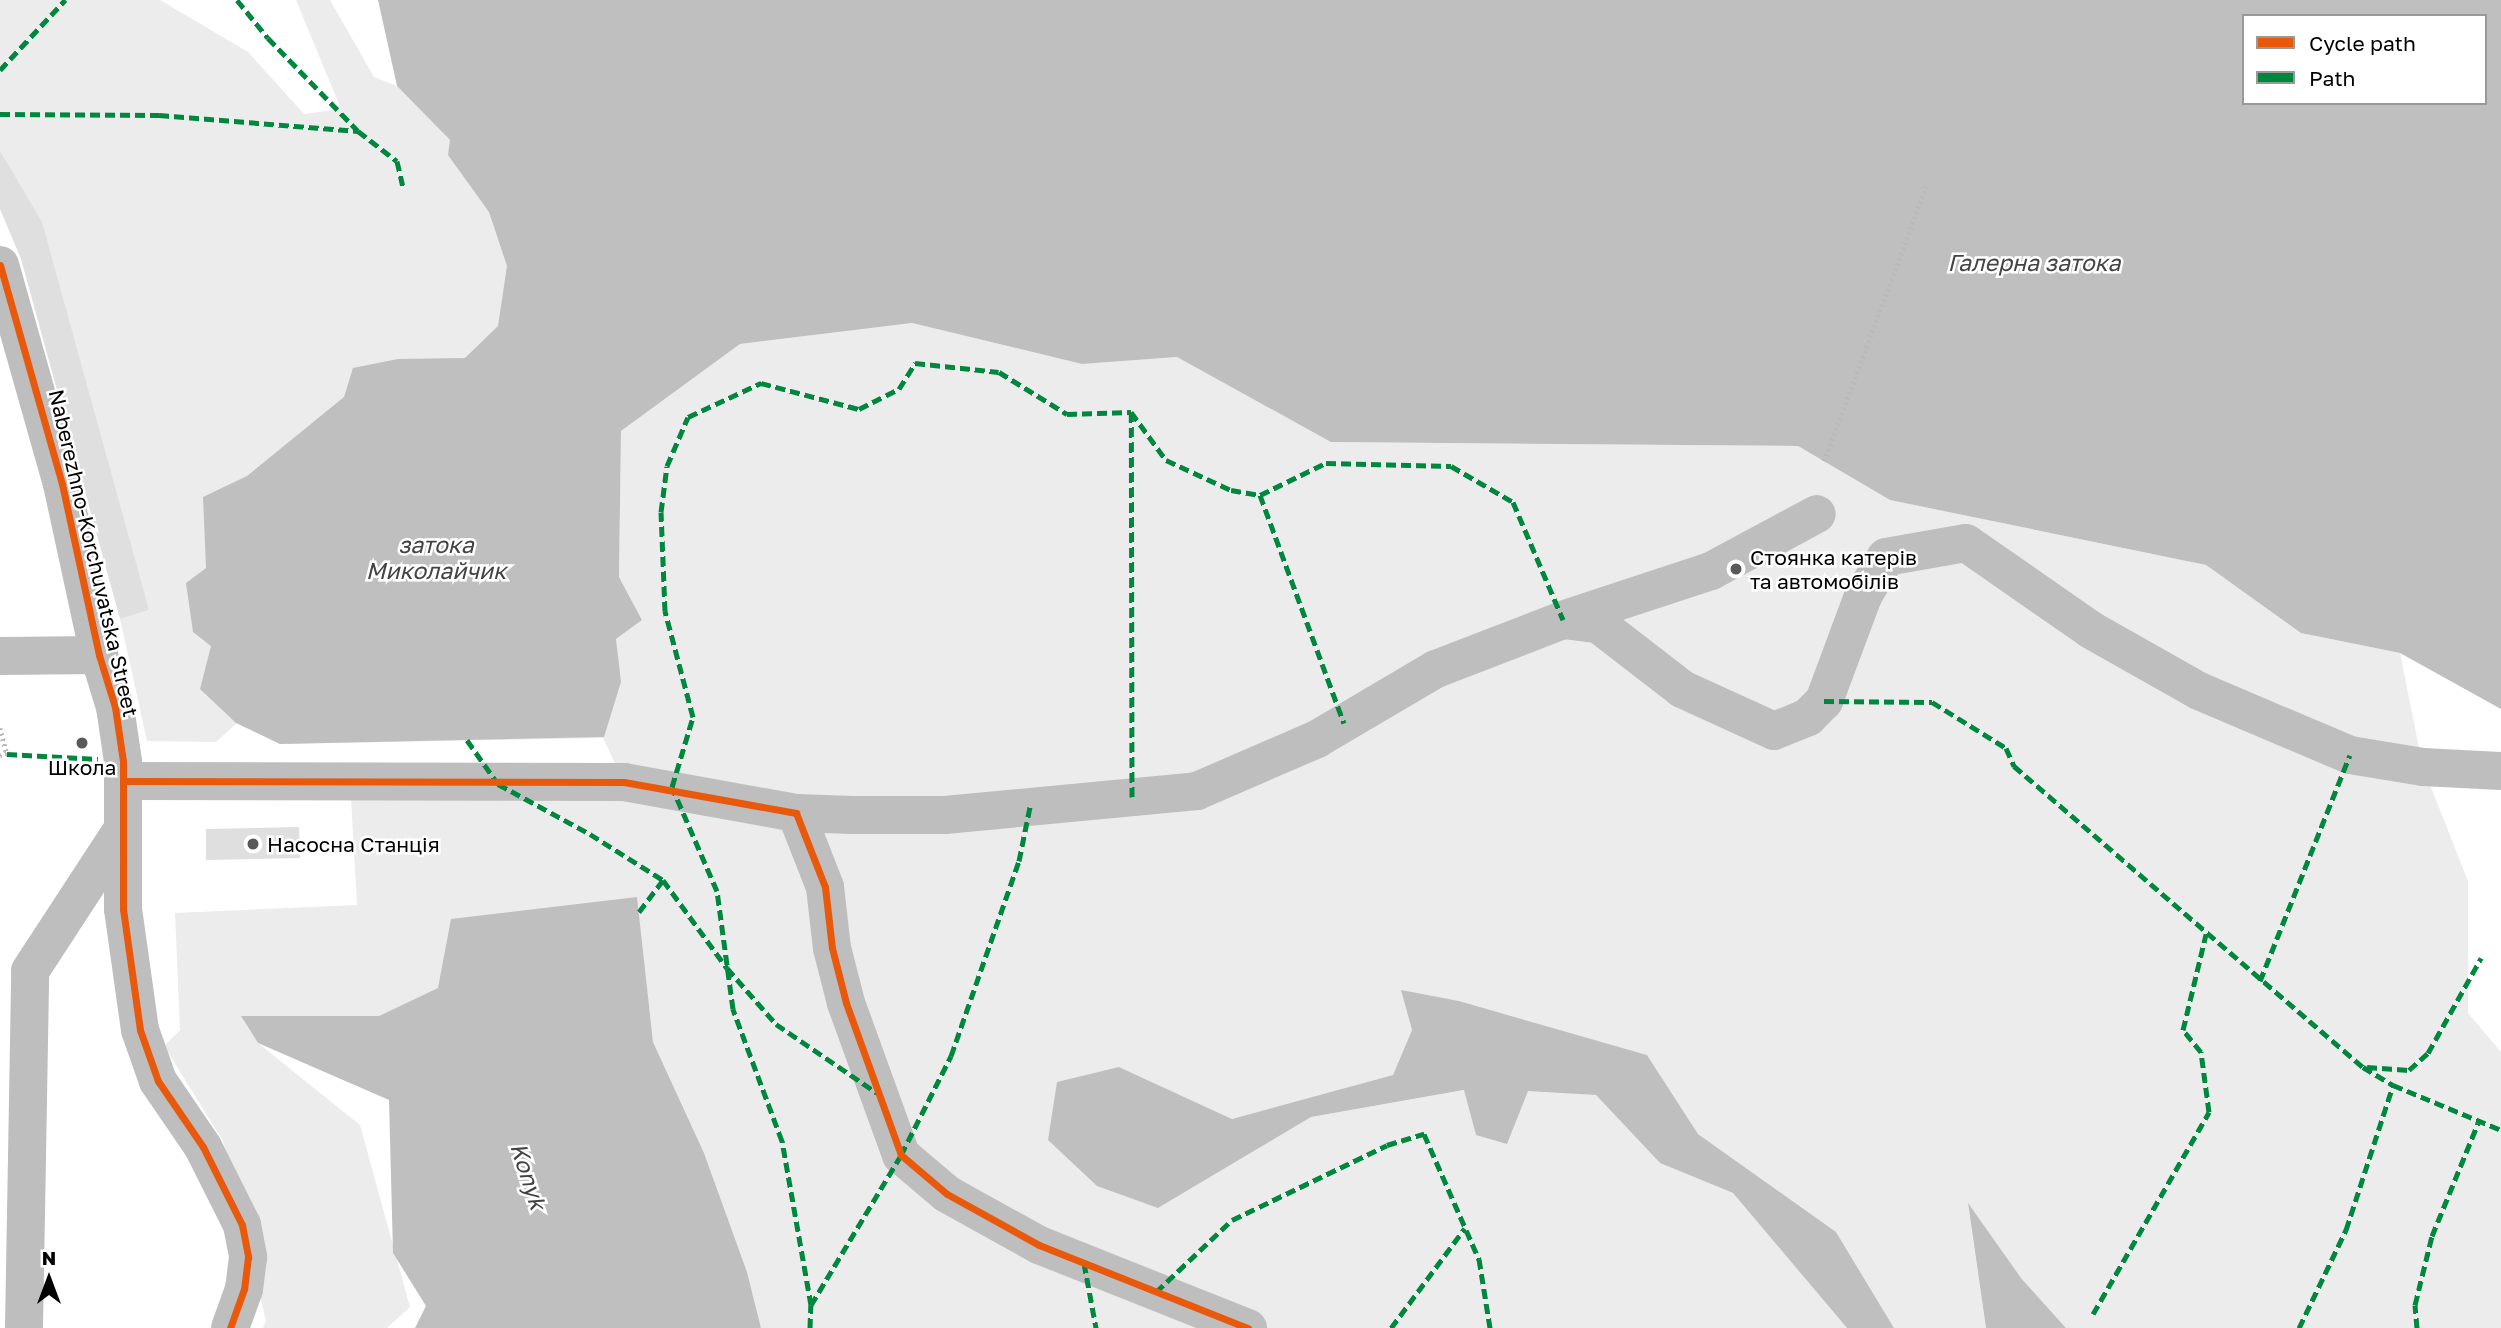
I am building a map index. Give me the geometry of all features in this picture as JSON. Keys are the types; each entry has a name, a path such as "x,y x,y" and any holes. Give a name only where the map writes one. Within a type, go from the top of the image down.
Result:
{"street":[{"name":"Naberezhno-Korchuvatska Street","path":"0,265 62,484 99,655 115,707 123,781 123,909 140,1030 158,1081 203,1147 242,1224 248,1257 244,1289 230,1328"},
{"path":"123,781 624,782 796,813 945,815 1197,791 1317,739 1436,669 1563,620 1711,571 1817,514"},
{"path":"1563,620 1598,624 1682,689 1774,731 1808,717 1824,701 1863,596 1886,557 1966,543 2091,630 2199,691 2350,755 2423,766 2501,771"},
{"path":"0,656 99,655"},
{"path":"796,813 825,887 832,947 846,1003 901,1155 947,1194 1039,1245 1248,1328"},
{"path":"24,1328 15,971 122,830"}],"path":[{"path":"1824,461 1926,186"},
{"path":"0,728 8,754 0,756"}],"shaded area":[{"path":"0,0 160,0 248,52 304,114 341,109 296,0 330,0 374,77 397,86 450,140 569,316 620,681 616,639 642,620 619,577 621,431 740,344 912,323 1082,364 1177,357 1332,442 1798,446 1890,500 2206,565 2301,633 2400,653 2423,767 2468,881 2468,1013 2501,1052 2501,1328 2066,1328 2021,1278 1968,1205 1986,1328 1894,1328 1836,1232 1698,1134 1647,1055 1459,1001 1402,991 1412,1030 1393,1075 1232,1119 1119,1067 1158,1208 1311,1117 1465,1090 1476,1135 1528,1090 1596,1095 1660,1163 1733,1193 1847,1328 761,1328 747,1272 704,1153 653,1042 636,897 379,1016 241,1016 258,1043 360,1125 410,1307 387,1328 263,1328 266,1321 223,1141 164,1046 180,1030 175,913 357,905 351,798 624,782 603,738 280,744 237,723 216,742 147,741 120,619 149,610 0,151"}],"water":[{"name":"Галерна затока","path":"378,0 2501,0 2501,709 2400,653 2301,633 2206,565 1890,500 1798,446 1331,442 1177,357 1082,364 912,323 740,344 621,431 619,577 642,620 616,639 621,682 604,737 280,744 236,723 200,689 211,646 193,632 186,583 206,568 203,497 247,476 344,397 353,368 398,359 465,358 498,326 507,266 489,212 448,155 450,140 397,86"},
{"name":"Konyk","path":"637,897 653,1042 704,1153 747,1272 761,1328 415,1328 426,1306 393,1253 389,1100 258,1043 241,1016 379,1016 438,988 451,919"},
{"path":"1401,990 1459,1001 1647,1055 1698,1134 1836,1232 1894,1328 1847,1328 1733,1193 1660,1163 1596,1095 1528,1091 1507,1144 1476,1135 1464,1090 1311,1117 1158,1208 1097,1186 1048,1140 1057,1082 1119,1067 1232,1119 1393,1075 1412,1030"},
{"path":"1968,1203 2021,1278 2066,1328 1986,1328"}],"building":[{"path":"0,151 42,222 149,610 120,619 21,259 0,209"},
{"name":"Насосна Станція","path":"299,827 300,858 206,860 206,829"}],"marked path":[{"path":"0,70 65,0"},
{"path":"237,0 268,38 358,131"},
{"path":"0,114 159,115 358,131 397,161 403,186"},
{"path":"810,1328 811,1305 782,1141 733,1009 717,891 672,787 693,717 665,611 661,512 667,466 688,417 761,383 859,409 899,389 915,363 999,372 1067,414 1131,412"},
{"path":"1132,797 1131,412 1166,460 1231,490 1260,495 1344,723"},
{"path":"1260,495 1326,463 1451,466 1513,502 1563,620"},
{"path":"1824,701 1932,702 2006,748 2014,766 2363,1067 2393,1085 2501,1130"},
{"path":"467,740 498,784 590,834 663,880 639,912"},
{"path":"7,754 98,759"},
{"path":"2260,981 2350,755"},
{"path":"811,1305 901,1155 951,1056 1019,861 1030,807"},
{"path":"663,880 727,968 776,1024 877,1093"},
{"path":"2093,1314 2209,1112 2201,1052 2183,1030 2206,934"},
{"path":"2367,1067 2409,1070 2428,1053 2481,958"},
{"path":"2299,1328 2346,1230 2393,1085"},
{"path":"2417,1328 2415,1305 2432,1236 2478,1123"},
{"path":"1156,1292 1232,1220 1387,1145 1424,1134 1479,1259 1490,1328"},
{"path":"1391,1328 1465,1228"},
{"path":"1084,1263 1096,1328"}],"cycle path":[{"path":"0,265 62,484 99,655 115,707 123,761 123,909 140,1030 158,1081 203,1147 242,1225 248,1257 244,1289 230,1328"},
{"path":"123,781 624,782 796,813 825,887 832,948 846,1003 901,1155 947,1194 1039,1245 1248,1328"}],"place":[{"name":"Стоянка катерів та автомобілів","path":"1736,569"},
{"name":"Школа","path":"82,743"},
{"name":"Насосна Станція","path":"253,844"}],"water label":[{"name":"затока Миколайчик","path":"436,557"}]}
